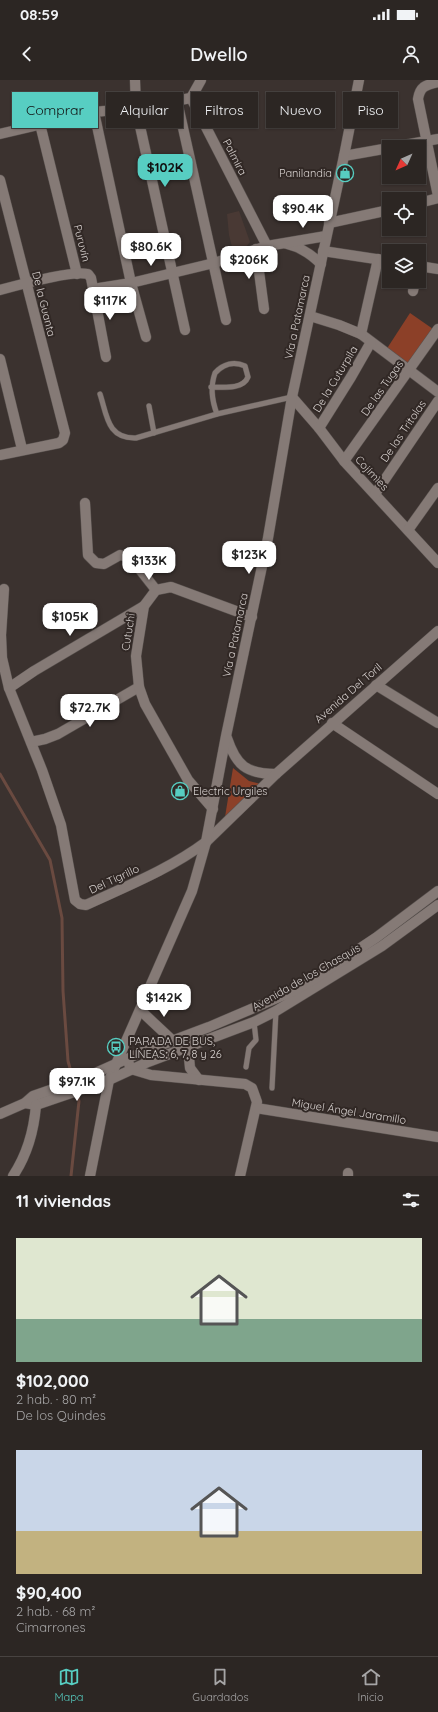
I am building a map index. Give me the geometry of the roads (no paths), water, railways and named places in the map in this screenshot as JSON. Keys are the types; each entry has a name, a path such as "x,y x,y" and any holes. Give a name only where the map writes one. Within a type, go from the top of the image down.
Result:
{"street":[{"path":"135,80 135,92"},
{"path":"194,92 201,80"},
{"name":"Vía a Patamarca","path":"90,1176 110,1080 192,891 206,842 226,736 268,538 292,397 321,264 328,223 344,156 358,80"},
{"path":"426,201 438,197 433,140 418,99 420,90 424,86 438,82"},
{"path":"183,100 191,98"},
{"path":"183,127 226,320"},
{"path":"0,134 24,128"},
{"name":"Puruvín","path":"41,128 77,274 88,274 93,289 106,357"},
{"path":"98,128 132,283 146,337"},
{"path":"140,128 184,330"},
{"name":"Palmira","path":"206,128 267,246"},
{"path":"344,156 382,149"},
{"name":"De la Guanta","path":"0,180 65,433 63,440 59,443 22,449"},
{"path":"328,223 382,211"},
{"path":"93,289 132,283 214,263 267,246 326,236"},
{"path":"285,244 298,247 314,256 321,264"},
{"path":"256,249 264,309"},
{"path":"323,251 382,260"},
{"name":"De la Cuturpila","path":"361,334 378,259"},
{"path":"426,267 438,269"},
{"path":"0,290 27,283 77,274"},
{"path":"310,316 361,334 438,392"},
{"name":"De las Tugas","path":"344,461 438,329"},
{"name":"De la Cuturpila","path":"319,428 371,342"},
{"path":"0,359 22,449 0,455"},
{"name":"Cojimìes","path":"292,397 319,428 344,461 438,563"},
{"name":"De las Tritolas","path":"375,494 438,401"},
{"path":"408,530 438,488"},
{"path":"85,503 88,555 96,563 104,564 120,555 128,557 134,562 156,590 171,587 252,617"},
{"path":"4,589 0,635 2,658 9,688 31,742 58,734 139,687"},
{"name":"Cutuchi","path":"156,590 144,606 136,656 139,687 146,704 188,780 213,809"},
{"path":"9,688 34,671 144,606"},
{"name":"Avenida Del Toril","path":"206,842 276,774 332,723 438,631"},
{"path":"376,685 438,724"},
{"path":"332,723 438,794"},
{"path":"226,736 232,753 238,763 256,773 276,774"},
{"name":"Del Tigrillo","path":"31,742 61,825 75,900 80,904 86,905 149,876 190,854 206,842"},
{"name":"Avenida de los Chasquis","path":"84,1083 126,1059 289,993 311,981 377,937 438,891"},
{"name":"Avenida de los Chasquis","path":"84,1083 110,1080 132,1069 254,1022 276,1011 382,946 438,904"},
{"path":"140,1010 173,1040"},
{"path":"188,1047 190,1068 199,1080"},
{"path":"126,1059 132,1069 151,1075 245,1084 252,1088 256,1094 257,1102 240,1176"},
{"path":"24,1103 36,1105 59,1092 84,1083"},
{"path":"0,1114 24,1103 33,1096 59,1092"},
{"path":"18,1173 34,1126 36,1105"},
{"name":"Miguel Ángel Jaramillo","path":"256,1108 438,1137"}],"lane":[{"path":"211,387 228,388 243,383 248,377 245,366 238,363 227,364 218,369 215,373 211,387 213,404 217,414"},
{"path":"100,394 111,427 120,436 136,438 217,414 292,397"},
{"path":"149,406 154,433"},
{"path":"272,1088 276,1011"},
{"path":"246,1067 249,1048 256,1040 254,1022"}],"waterway":[{"path":"0,774 50,860 62,918 63,991 68,1061 73,1079"},
{"path":"71,1176 79,1101 77,1093"}],"place":[{"name":"Panilandia","path":"345,173"},
{"name":"Electric Urgiles","path":"180,791"},
{"name":"PARADA DE BUS, LÍNEAS: 6, 7, 8 y 26","path":"116,1047"}]}
